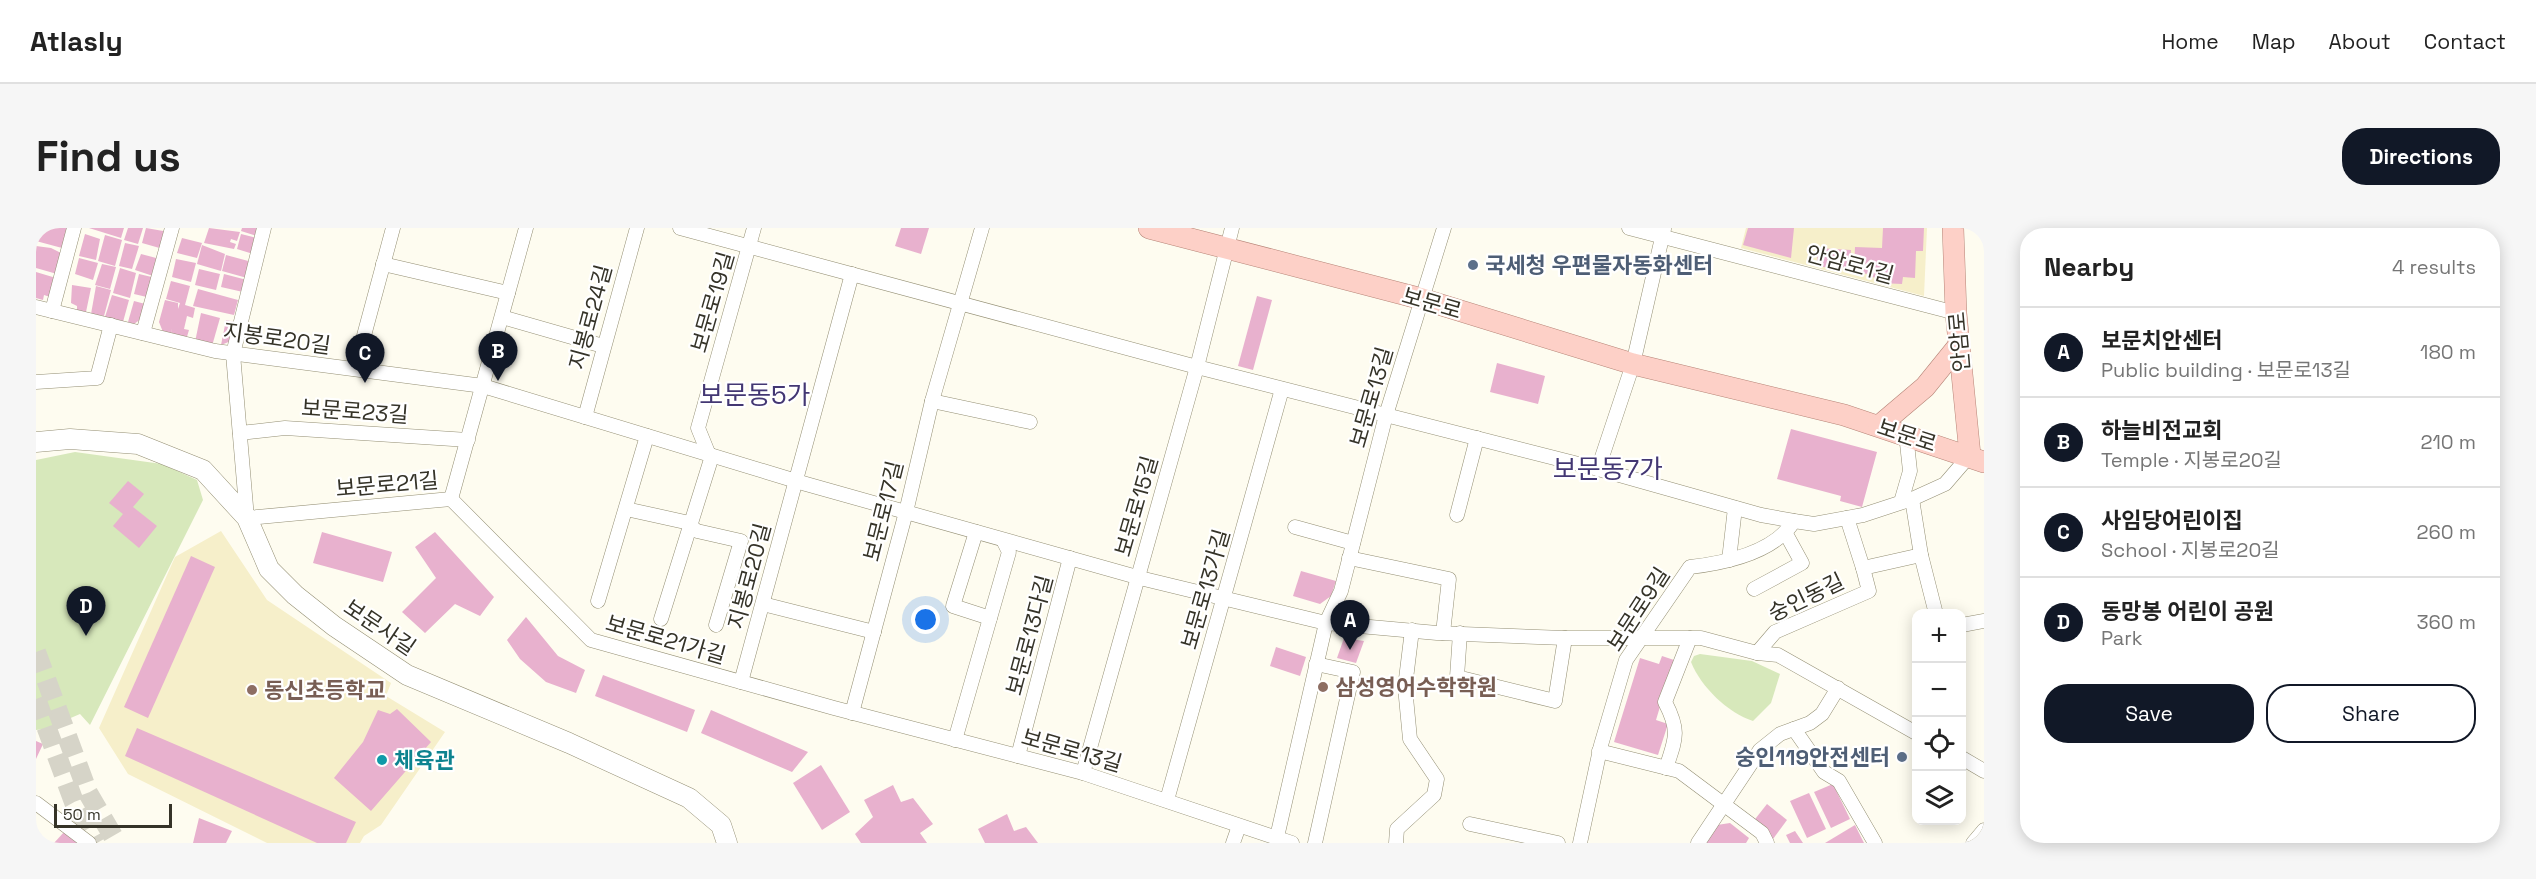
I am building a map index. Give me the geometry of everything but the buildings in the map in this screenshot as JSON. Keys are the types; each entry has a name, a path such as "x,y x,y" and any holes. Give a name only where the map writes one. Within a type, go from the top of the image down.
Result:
{"main road":[{"name":"보문로","path":"1149,228 1422,299 1633,364 1879,426 1979,461"},
{"name":"안암로","path":"1953,228 1959,345 1979,461"},
{"path":"1879,426 1925,387 1959,345"}],"street":[{"path":"52,311 74,228"},
{"path":"143,333 172,228"},
{"path":"247,518 232,354 264,228"},
{"path":"355,369 393,228"},
{"name":"보문로21길","path":"247,518 452,499 526,228"},
{"name":"지봉로24길","path":"585,417 637,228"},
{"path":"680,228 1197,367 1598,469 1735,508 1789,527 1847,518 1906,500 1945,484 1979,461"},
{"name":"보문로19길","path":"711,456 698,428 754,228"},
{"name":"보문로17길","path":"852,713 906,512 932,401 982,228"},
{"path":"1228,249 1232,228"},
{"name":"보문로13길","path":"1277,837 1326,623 1341,591 1386,416 1444,228"},
{"name":"안암로1길","path":"1629,228 1663,232 1956,313"},
{"path":"1598,469 1633,364 1663,232"},
{"name":"보문로15길","path":"1083,773 1228,249"},
{"path":"383,264 508,293"},
{"path":"796,482 852,274"},
{"name":"지봉로20길","path":"36,307 232,354 483,386 796,482 906,512"},
{"path":"502,317 603,346"},
{"path":"36,382 97,378 111,325"},
{"name":"보문로13가길","path":"1167,800 1282,389"},
{"path":"932,401 1030,422"},
{"name":"보문로23길","path":"240,433 285,428 468,440"},
{"path":"1906,434 1910,471 1906,500 1935,609"},
{"path":"598,601 647,436"},
{"path":"1457,515 1477,438"},
{"name":"보문사길","path":"36,442 70,439 138,444 203,470 247,518 269,569 295,595 334,626 407,675 568,743 689,798 721,825 727,843"},
{"path":"661,619 711,456"},
{"name":"지봉로20길","path":"741,682 796,482"},
{"name":"보문로21가길","path":"452,499 591,640 852,713"},
{"path":"1730,560 1735,508"},
{"path":"626,509 685,522 697,531 741,541 716,625"},
{"name":"보문로13다길","path":"906,512 1138,577 1326,623 1460,633"},
{"path":"1847,518 1863,568"},
{"path":"1295,527 1353,543"},
{"path":"1754,589 1802,563 1789,527"},
{"name":"보문로9길","path":"1580,843 1599,751 1626,660 1638,639 1690,567 1730,560 1751,552 1789,527"},
{"name":"보문로13다길","path":"976,532 953,606 990,618"},
{"name":"보문로13다길","path":"955,740 1009,552 1003,540"},
{"name":"숭인동길","path":"1757,653 1775,632 1869,591 1863,568 1921,555"},
{"name":"보문로13다길","path":"1018,756 1070,558"},
{"path":"1349,558 1449,579 1443,633"},
{"path":"763,604 874,632"},
{"path":"1966,624 1984,621"},
{"path":"1396,843 1397,829 1434,795 1437,779 1410,739 1405,687 1412,630"},
{"path":"1460,633 1457,676 1555,701 1565,639"},
{"name":"숭인동길","path":"1460,633 1565,639 1701,638 1757,653 1778,655 1912,730"},
{"path":"1666,768 1677,735 1675,721 1665,702 1690,638"},
{"path":"1315,843 1353,672 1316,664"},
{"path":"1698,843 1760,750 1780,734 1810,723 1822,714 1838,688"},
{"name":"보문로13길","path":"852,713 1083,773 1292,843"},
{"path":"1794,729 1824,772 1839,781 1875,843"},
{"path":"1599,751 1679,771 1762,833 1767,843"},
{"path":"1966,760 1984,771"},
{"path":"36,803 89,843"},
{"path":"1470,824 1558,843"},
{"path":"1233,843 1239,826"},
{"path":"1973,843 1984,830"}],"shaded area":[{"path":"1746,228 1927,228 1924,296 1741,248"},
{"name":"동신초등학교","path":"221,531 267,600 391,683 386,696 445,732 381,825 364,836 360,843 267,843 128,774 99,728 175,557"}],"green space":[{"path":"75,452 162,464 197,480 203,500 90,725 80,714 45,729 36,730 36,460"},
{"path":"1700,654 1752,661 1780,674 1771,703 1753,721 1734,712 1716,698 1701,681 1691,662 1694,656"}],"tunnel":[{"path":"36,652 88,793 117,843"},
{"path":"36,699 74,802 97,843"}],"place":[{"name":"국세청 우편물자동화센터","path":"1473,265"},
{"name":"하늘비전교회","path":"498,381"},
{"name":"사임당어린이집","path":"365,383"},
{"name":"동망봉 어린이 공원","path":"86,636"},
{"name":"보문치안센터","path":"1350,650"},
{"name":"삼성영어수학학원","path":"1323,687"},
{"name":"동신초등학교","path":"252,690"},
{"name":"숭인119안전센터","path":"1902,757"},
{"name":"체육관","path":"382,760"}],"district":[{"name":"보문동5가","path":"755,395"},
{"name":"보문동7가","path":"1608,469"}]}
